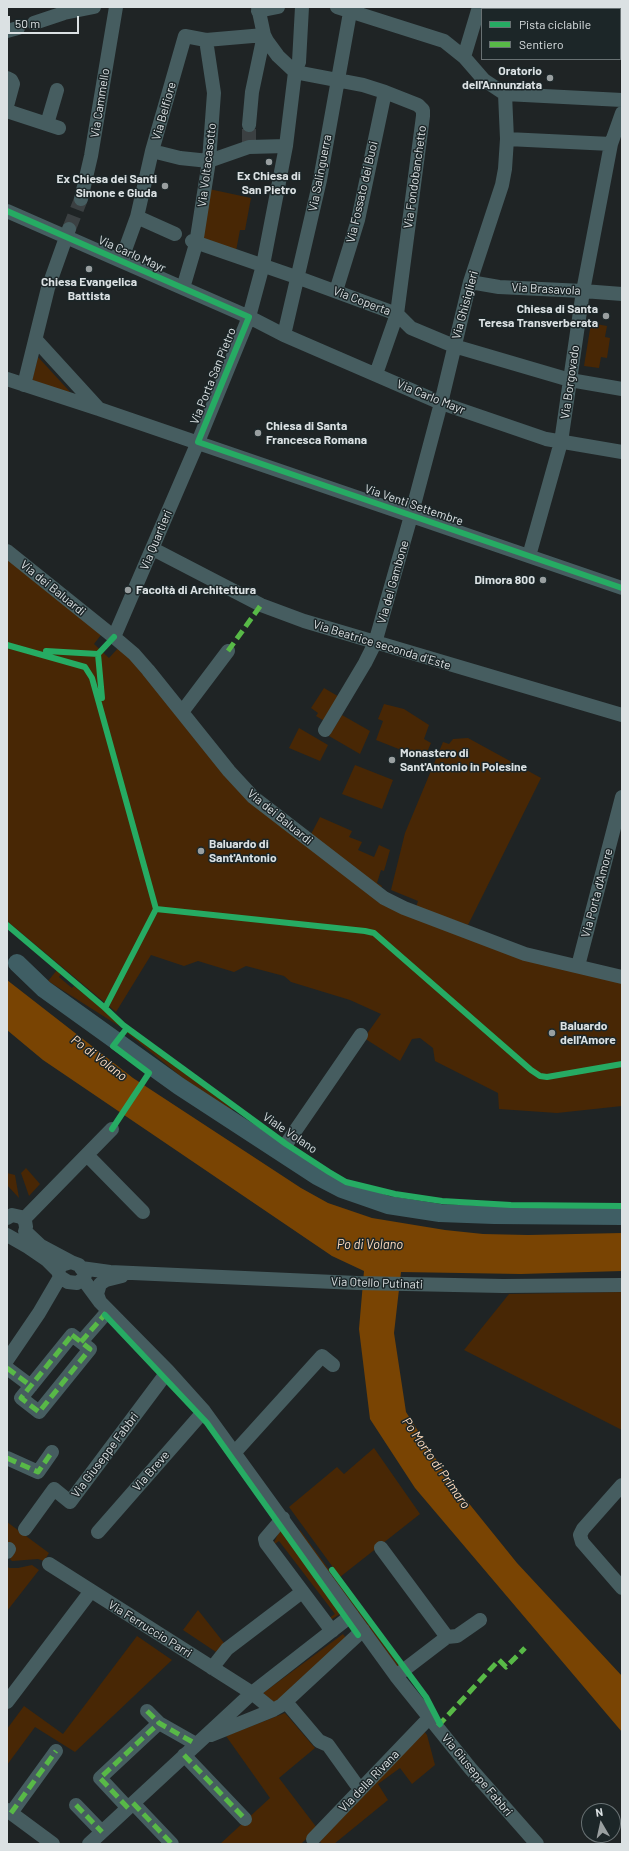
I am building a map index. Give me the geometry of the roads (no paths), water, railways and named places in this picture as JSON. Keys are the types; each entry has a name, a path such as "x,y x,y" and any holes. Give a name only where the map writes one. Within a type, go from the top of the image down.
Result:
{"main road":[{"name":"Viale Volano","path":"12,959 35,982 49,993 179,1086 316,1176 342,1189 375,1202 440,1213 622,1216"}],"street":[{"path":"34,23 64,13 95,7 116,7"},
{"name":"Via Cammello","path":"81,199 91,156 116,7"},
{"path":"278,7 258,9 264,35 278,56 295,72"},
{"name":"Via Porta San Pietro","path":"198,442 248,317 263,265 286,146 295,72 299,62 302,7"},
{"path":"337,7 351,9 444,41 464,57 484,80 505,94 622,100"},
{"path":"464,57 479,7"},
{"name":"Via Salinguerra","path":"284,335 299,278 320,180 351,9"},
{"path":"249,124 252,92 264,35"},
{"name":"Via Belfiore","path":"121,261 137,217 152,151 185,36 206,40 264,35"},
{"name":"Via Voltacasotto","path":"183,288 210,161 214,93 206,40"},
{"name":"Via Fondobanchetto","path":"295,72 337,80 385,92 418,105 423,110 397,314 376,374"},
{"path":"7,78 11,80 13,84 7,106"},
{"path":"7,111 53,126 57,90"},
{"name":"Via Fossato dei Buoi","path":"336,291 358,220 385,92"},
{"name":"Via Ghisiglieri","path":"412,516 470,282 506,169 507,139 505,94"},
{"name":"Via Borgovado","path":"529,556 561,442 582,290 611,144 622,113"},
{"path":"507,139 611,144"},
{"path":"152,151 180,158 210,161 249,145 286,146"},
{"name":"Via Carlo Mayr","path":"7,211 68,233 121,261 248,317 284,335 441,403 525,432 561,442 622,452"},
{"path":"137,217 175,234"},
{"path":"24,385 48,288 68,233"},
{"name":"Via Coperta","path":"194,242 263,265 397,314 411,328 454,346 570,380 622,389"},
{"name":"Via Brasavola","path":"470,282 499,287 582,290 622,294"},
{"path":"36,340 99,409"},
{"name":"Via Venti Settembre","path":"7,379 198,442 622,588"},
{"name":"Via Quartieri","path":"114,637 198,442"},
{"name":"Via del Gambone","path":"325,730 375,644 412,516"},
{"name":"Via Beatrice seconda d'Este","path":"153,549 267,607 304,621 375,644 622,716"},
{"name":"Via dei Baluardi","path":"7,551 114,637 148,670 228,771 253,797 384,898 404,908 509,948 622,977"},
{"path":"182,712 228,651"},
{"name":"Via Porta d'Amore","path":"578,966 617,837 622,797"},
{"path":"280,1153 361,1035"},
{"path":"7,1360 40,1313 73,1275 13,1218 87,1155 112,1129"},
{"path":"87,1155 143,1212"},
{"name":"Via Giuseppe Fabbri","path":"9,1236 20,1237 13,1218"},
{"name":"Via Giuseppe Fabbri","path":"9,1236 73,1275 168,1371 204,1410 396,1676 429,1718 536,1844"},
{"path":"81,1342 104,1307 97,1294 100,1284 106,1280 132,1273"},
{"name":"Via Otello Putinati","path":"73,1275 132,1273 357,1283 503,1286 622,1285"},
{"path":"72,1335 81,1342 90,1349 39,1412 21,1398 72,1335"},
{"path":"235,1452 322,1356 333,1365"},
{"path":"7,1368 31,1386"},
{"name":"Via Giuseppe Fabbri","path":"25,1530 54,1490 70,1502 168,1371"},
{"name":"Via Breve","path":"98,1532 204,1410"},
{"path":"7,1458 38,1472 52,1452"},
{"path":"622,1485 583,1529 580,1535 582,1542 622,1588"},
{"path":"283,1518 265,1541 332,1631"},
{"path":"381,1548 447,1638"},
{"name":"Via Ferruccio Parri","path":"48,1564 252,1693 273,1710"},
{"path":"7,1702 92,1591"},
{"path":"212,1668 227,1649 302,1592"},
{"path":"89,1844 252,1693 352,1615"},
{"path":"396,1676 447,1638 457,1636 480,1620"},
{"path":"147,1711 159,1723 200,1741 273,1710 286,1702 363,1630"},
{"path":"286,1702 319,1741 328,1745 356,1784"},
{"name":"Via della Rivana","path":"313,1839 429,1718"},
{"path":"159,1723 100,1778 172,1844"},
{"path":"53,1844 9,1811 56,1751"},
{"path":"184,1755 245,1819"},
{"path":"76,1805 102,1832"}],"water":[{"name":"Po di Volano","path":"7,980 133,1078 301,1188 328,1203 372,1218 445,1230 483,1234 528,1235 622,1233 622,1271 521,1274 401,1272 394,1333 406,1412 446,1475 517,1563 622,1676 622,1732 415,1488 370,1419 359,1329 364,1271 332,1256 43,1060 7,1030"}],"tunnel":[{"path":"249,125 249,143"},
{"path":"69,229 81,199"}],"place":[{"name":"Oratorio dell'Annunziata","path":"550,78"},
{"name":"Ex Chiesa di San Pietro","path":"269,162"},
{"name":"Ex Chiesa dei Santi Simone e Giuda","path":"165,186"},
{"name":"Chiesa Evangelica Battista","path":"89,269"},
{"name":"Chiesa di Santa Teresa Transverberata","path":"606,316"},
{"name":"Chiesa di Santa Francesca Romana","path":"258,433"},
{"name":"Dimora 800","path":"543,580"},
{"name":"Facoltà di Architettura","path":"128,590"},
{"name":"Monastero di Sant'Antonio in Polesine","path":"392,760"},
{"name":"Baluardo di Sant'Antonio","path":"201,851"},
{"name":"Baluardo dell'Amore","path":"552,1033"}],"water label":[{"name":"Po Morto di Primaro","path":"436,1463"}]}
